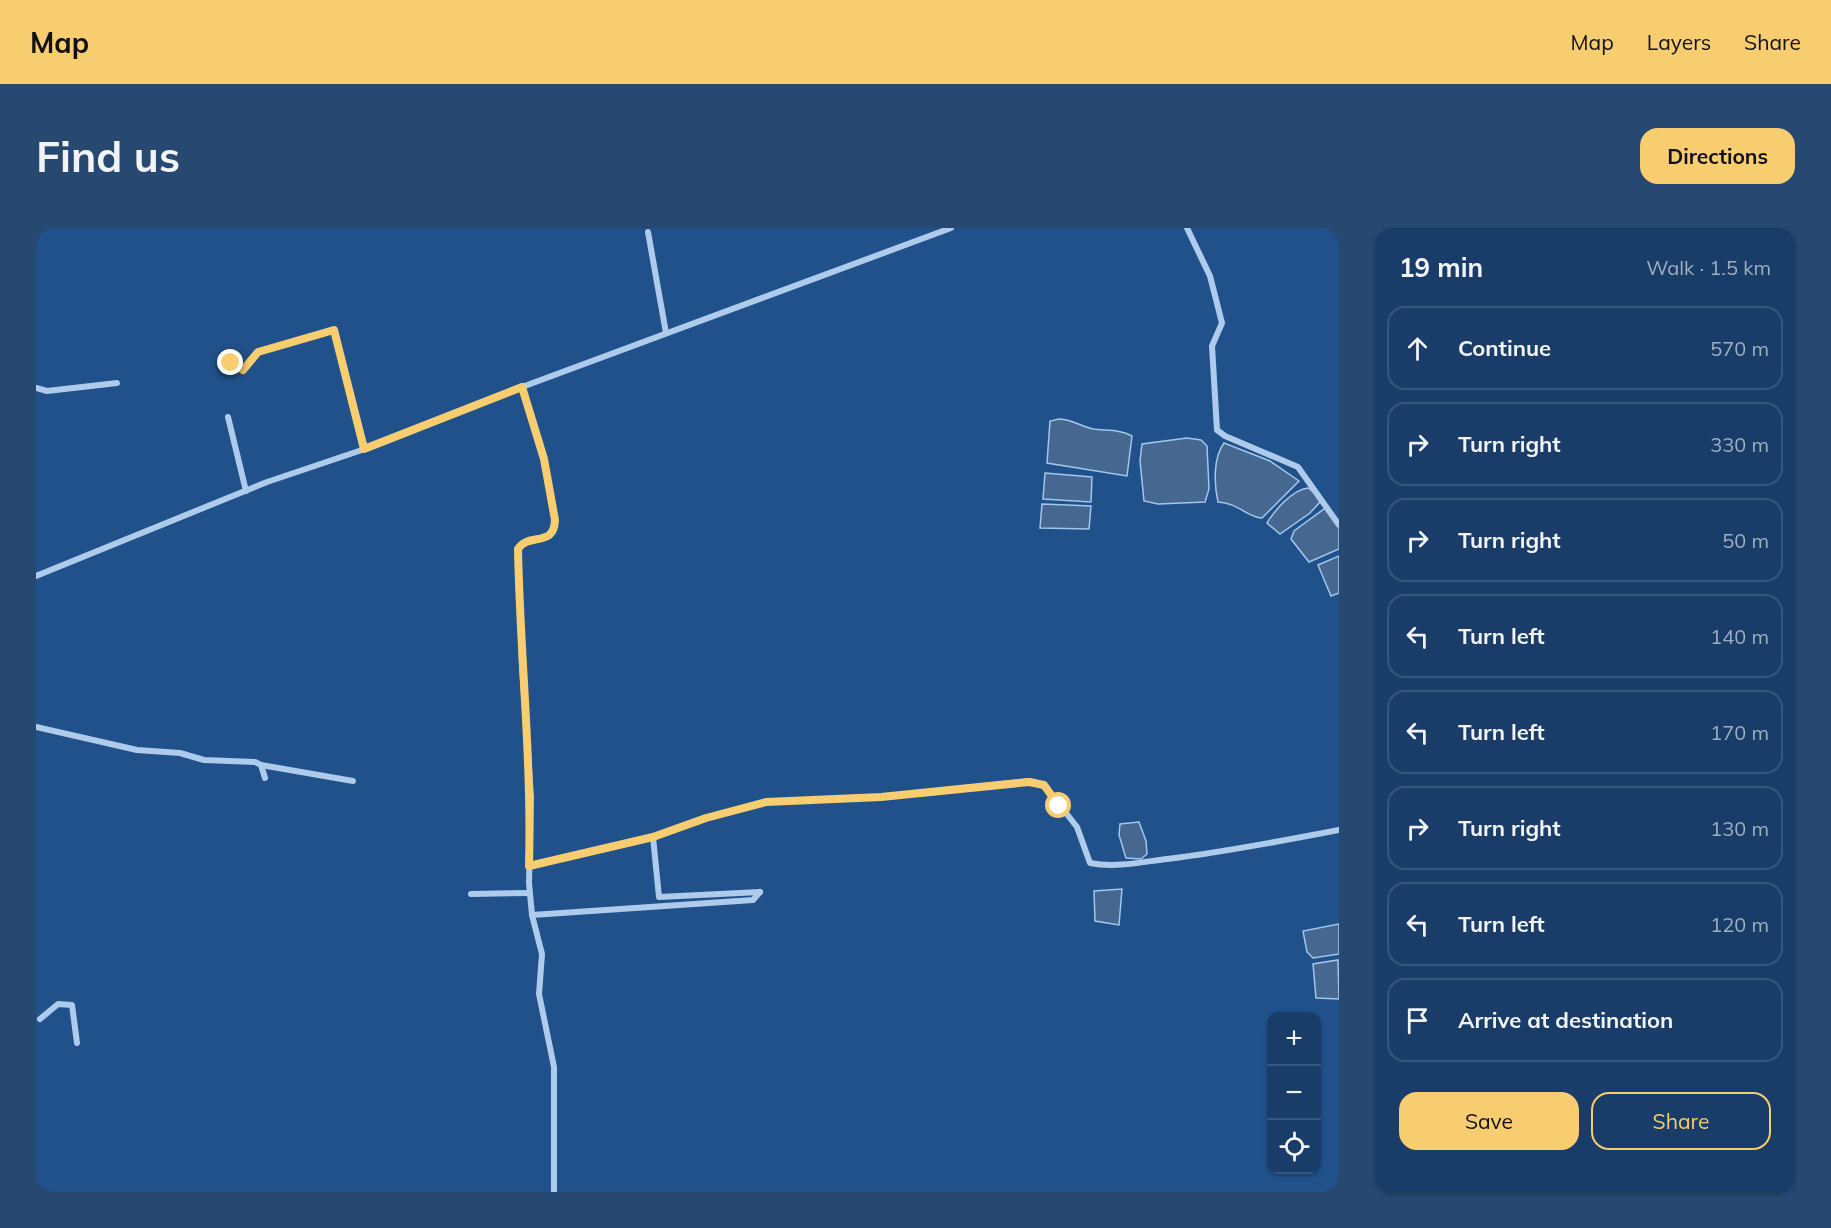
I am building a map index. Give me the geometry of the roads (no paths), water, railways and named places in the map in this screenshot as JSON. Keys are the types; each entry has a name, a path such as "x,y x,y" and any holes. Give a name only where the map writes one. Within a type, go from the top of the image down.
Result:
{"street":[{"path":"36,576 246,491 364,449 522,387 951,228"},
{"path":"1187,228 1210,276 1222,323 1212,346 1217,430 1225,436 1298,467 1339,525"},
{"path":"648,232 666,333"},
{"path":"231,363 243,370 258,352 334,330 364,449"},
{"path":"36,388 47,391 117,382"},
{"path":"522,387 544,459 555,520 555,530 552,534 525,543 518,549 522,667 531,797 530,893 532,915 542,954 539,994 554,1067 554,1192"},
{"path":"228,417 246,491"},
{"path":"36,727 137,750 261,765 353,781"},
{"path":"261,765 265,778"},
{"path":"529,866 653,837 706,818 766,802 881,797 1029,782 1044,785 1077,827 1090,863 1135,863 1225,852 1339,830"},
{"path":"532,915 753,900 760,892 659,897 653,837"},
{"path":"471,894 530,893"},
{"path":"40,1019 58,1004 72,1005 77,1043"}],"water":[{"path":"1059,419 1093,429 1118,431 1132,436 1127,476 1047,463 1050,421"},
{"path":"1187,438 1201,440 1207,446 1209,489 1205,502 1158,504 1144,501 1140,461 1142,444"},
{"path":"1224,443 1270,461 1299,481 1262,518 1218,502 1215,471 1220,449"},
{"path":"1045,473 1092,477 1091,502 1043,499"},
{"path":"1308,488 1317,495 1320,502 1310,513 1280,534 1267,523 1290,497"},
{"path":"1042,504 1091,506 1089,529 1040,528"},
{"path":"1328,506 1339,524 1339,549 1309,562 1291,539 1294,531"},
{"path":"1339,556 1339,593 1331,596 1318,565"},
{"path":"1139,822 1146,841 1147,854 1141,859 1126,858 1119,835 1120,824"},
{"path":"1122,889 1119,925 1095,921 1094,891"},
{"path":"1339,924 1339,954 1313,958 1307,952 1303,931"},
{"path":"1338,960 1339,999 1316,998 1313,964"}]}
